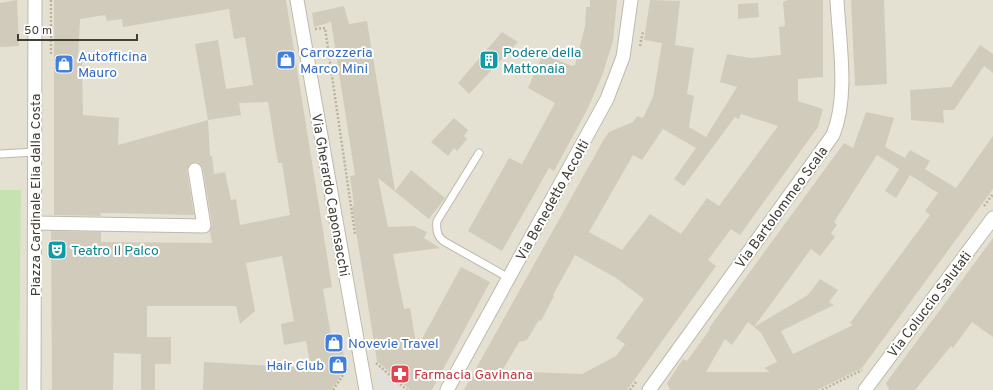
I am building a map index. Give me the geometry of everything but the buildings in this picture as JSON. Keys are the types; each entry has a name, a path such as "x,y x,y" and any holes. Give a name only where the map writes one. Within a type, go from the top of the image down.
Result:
{"street":[{"name":"Piazza Cardinale Elia dalla Costa","path":"34,390 35,0"},
{"name":"Via Gherardo Caponsacchi","path":"297,0 366,390"},
{"name":"Via Benedetto Accolti","path":"447,390 608,99 623,57 631,0"},
{"name":"Via Bartolommeo Scala","path":"649,390 833,134 839,118 841,84 837,0"},
{"path":"35,223 204,226 195,170"},
{"name":"Via Coluccio Salutati","path":"865,390 993,218"}],"lane":[{"path":"1,154 35,152"},
{"path":"479,153 437,221 437,233 440,239 509,278"}],"path":[{"path":"312,24 313,28 316,29 325,28 355,235"},
{"path":"373,361 407,390"},
{"path":"333,390 347,369 346,363"},
{"path":"822,390 867,367"},
{"path":"630,390 639,378"}],"shaded area":[{"path":"0,0 993,0 993,390 0,390"},
{"path":"380,370 398,385 396,390 387,390 374,381"}],"green space":[{"path":"0,190 21,190 19,390 0,390"}],"place":[{"name":"Carrozzeria Marco Mini","path":"286,60"},
{"name":"Podere della Mattonaia","path":"489,60"},
{"name":"Autofficina Mauro","path":"64,64"},
{"name":"Teatro Il Palco","path":"57,250"},
{"name":"Novevie Travel","path":"334,343"},
{"name":"Hair Club","path":"338,365"},
{"name":"Farmacia Gavinana","path":"400,374"}]}
